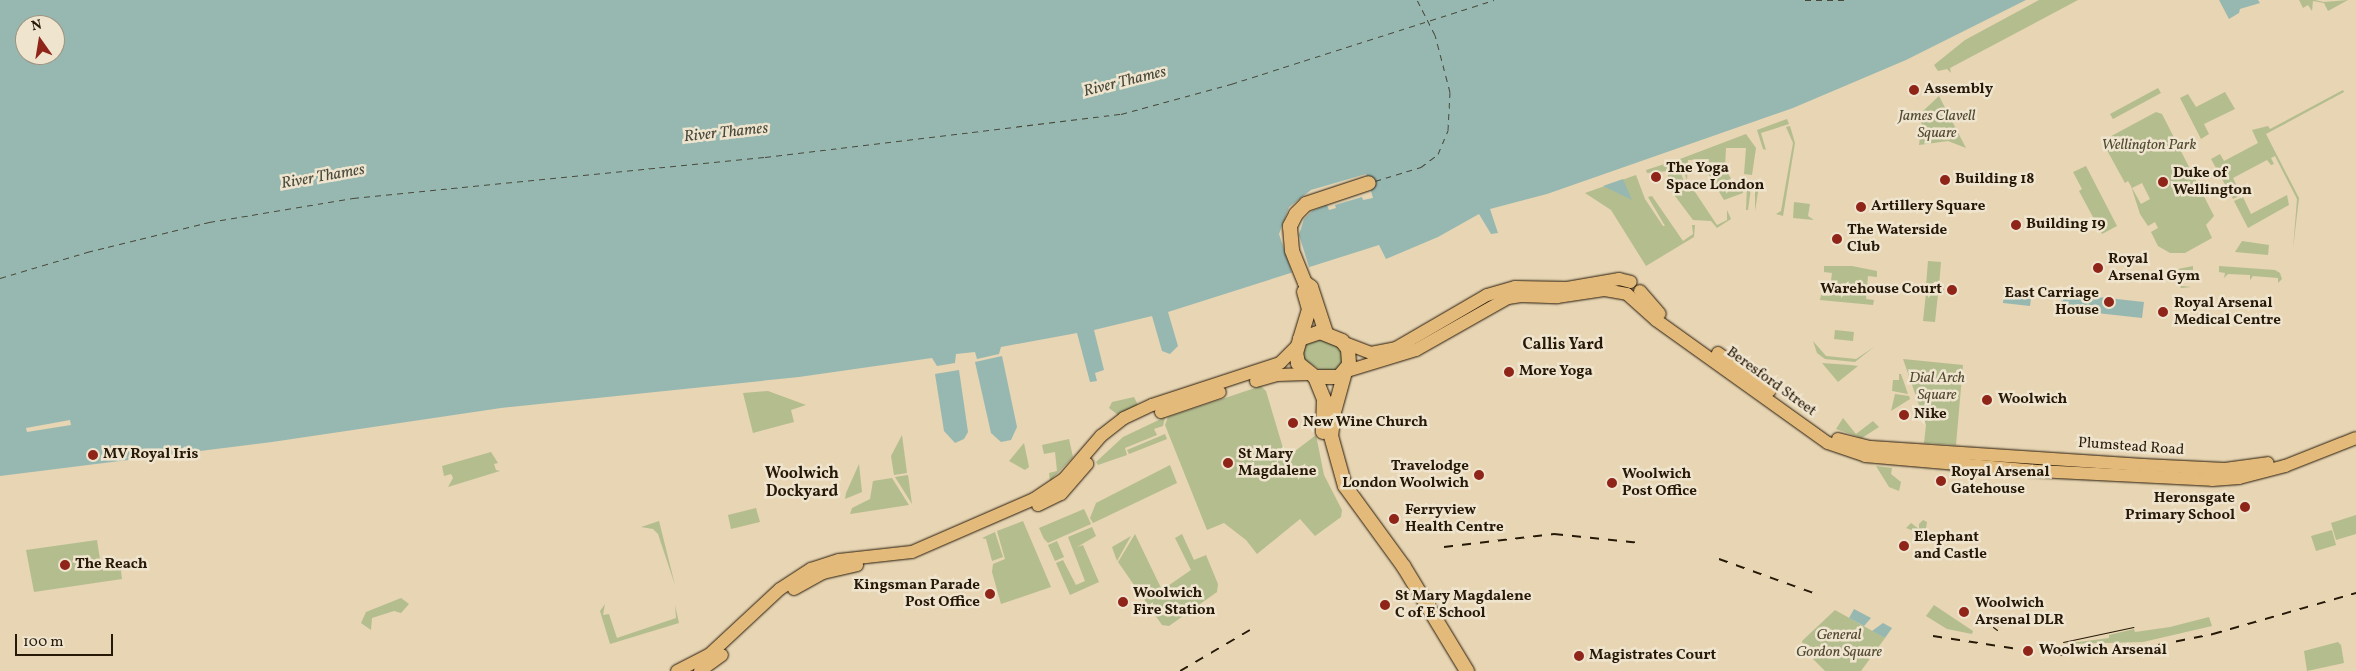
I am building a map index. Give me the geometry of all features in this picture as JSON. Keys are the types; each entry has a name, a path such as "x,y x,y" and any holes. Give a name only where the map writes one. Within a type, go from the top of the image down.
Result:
{"highway":[{"path":"1369,183 1320,197 1296,214 1290,238 1302,277 1303,290 1309,309 1298,342 1298,364 1312,376 1324,399 1323,435 1327,460 1337,488 1417,601 1458,671"},
{"path":"1302,277 1311,287 1326,333"},
{"path":"1298,342 1310,333 1326,333 1345,344 1349,357 1332,423 1333,448 1341,477 1354,502 1426,600 1467,671"},
{"path":"1312,376 1333,379 1346,372"}],"main road":[{"path":"1345,344 1371,352 1396,348 1498,290 1515,287 1567,288 1619,279 1634,288"},
{"path":"1346,372 1416,350 1508,298 1522,296 1557,297 1595,290 1634,288"},
{"name":"Beresford Street","path":"1634,288 1645,312 1831,436 1863,446 1897,449"},
{"path":"700,671 798,586 822,573 904,556 973,535 1061,494 1106,442 1137,421 1275,370 1298,342"},
{"name":"Beresford Street","path":"1724,363 1828,443 1865,456 1909,459"},
{"path":"676,671 714,651 780,590 811,569 839,560 903,555 1047,492 1064,479 1101,436 1132,414 1275,370 1312,376"},
{"name":"Plumstead Road","path":"1897,449 2143,465 2242,468 2289,456 2356,428"},
{"name":"Plumstead Road","path":"1909,459 2037,471 2212,480 2239,478 2285,466 2356,438"}],"green space":[{"path":"2039,0 2078,0 1950,68 1951,73 1947,69 1938,71 1934,65 1965,40"},
{"path":"2299,0 2315,0 2324,2 2348,0 2328,11 2324,3 2313,1 2312,11 2308,5 2303,8"},
{"path":"2158,88 2161,93 2113,119 2110,114"},
{"path":"2343,90 2344,92 2266,134 2299,198 2293,249 2297,199 2275,156 2271,158 2274,164 2271,165 2267,160 2233,178 2241,195 2233,199 2211,159 2220,154 2224,161 2258,143 2252,130 2268,126 2270,129"},
{"path":"2225,92 2235,109 2204,124 2209,134 2201,139 2180,98 2188,94 2196,107"},
{"name":"James Clavell Square","path":"1939,96 1966,148 1948,141 1919,145 1923,111"},
{"name":"Wellington Park","path":"2156,112 2162,114 2214,216 2206,225 2212,238 2185,253 2170,253 2158,246 2151,232 2158,228 2155,222 2148,226 2140,214 2131,186 2128,181 2125,183 2102,141","holes":["2142,183 2150,199 2141,204 2132,188"]},
{"path":"1787,119 1789,124 1761,133 1766,150 1763,149 1757,130"},
{"path":"1790,126 1795,143 1783,216 1776,214 1781,211 1793,143 1786,127"},
{"path":"1746,134 1756,148 1752,175 1744,174 1746,148 1726,148 1725,168 1736,188 1743,185 1743,193 1724,200 1709,175 1709,159 1688,160 1687,181 1680,159"},
{"path":"1677,160 1679,170 1647,173 1646,170"},
{"path":"2086,166 2117,226 2102,234 2079,191 2082,189 2073,172"},
{"path":"1681,173 1685,185 1689,183 1717,225 1727,220 1727,210 1731,219 1717,228 1711,221 1693,220 1669,188 1668,174"},
{"path":"1636,175 1645,199 1663,226 1665,226 1648,197 1652,196 1683,241 1693,234 1692,225 1695,225 1694,237 1646,266 1611,210 1585,193"},
{"path":"1747,185 1759,186 1755,211 1755,189 1751,188 1748,210 1746,210"},
{"path":"2287,195 2289,205 2248,228 2234,201 2243,197 2251,214"},
{"path":"1794,202 1810,204 1808,216 1814,220 1793,218"},
{"path":"2242,241 2269,245 2268,255 2235,252"},
{"path":"1928,261 1941,262 1939,287 1944,288 1944,294 1938,294 1935,322 1923,321 1926,293 1921,292 1922,286 1926,286"},
{"path":"1824,266 1852,266 1877,271 1877,277 1868,276 1866,299 1874,300 1873,305 1820,300 1821,295 1829,296 1832,273 1824,272"},
{"path":"2193,266 2193,270 2178,270 2177,280 2182,281 2182,286 2191,287 2181,288 2174,275 2173,270"},
{"path":"2219,266 2275,270 2280,273 2282,279 2278,283 2278,278 2253,276 2250,280 2250,275 2228,274 2224,278 2225,273 2219,272"},
{"path":"1835,330 1854,332 1853,341 1834,339"},
{"path":"1315,337 1333,342 1341,350 1343,360 1336,371 1324,372 1303,359 1302,351 1306,343"},
{"path":"1813,341 1826,356 1856,359 1874,347 1855,362 1825,359 1817,353"},
{"name":"Dial Arch Square","path":"1903,359 1963,365 1956,445 1924,443 1926,425"},
{"path":"1822,363 1850,365 1858,366 1838,382"},
{"path":"1899,374 1901,374 1908,394 1892,391 1893,380 1899,380"},
{"path":"1261,386 1266,391 1286,458 1316,435 1324,475 1342,510 1341,517 1315,536 1300,519 1257,554 1246,540 1224,523 1207,530 1165,425 1168,417"},
{"path":"768,391 806,405 791,410 794,422 753,433 743,393"},
{"path":"1895,394 1909,396 1910,399 1891,411"},
{"path":"1134,397 1138,405 1118,415 1109,408 1112,402"},
{"path":"1165,417 1163,426 1154,429 1157,435 1125,448 1127,455 1098,465 1096,462 1123,437"},
{"path":"1843,418 1856,434 1873,421 1879,427 1862,438 1836,429"},
{"path":"1165,434 1167,439 1129,454 1127,450"},
{"path":"902,435 907,473 894,475 891,456"},
{"path":"1069,439 1073,457 1050,481 1049,473 1057,471 1055,452 1044,454 1042,445"},
{"path":"1024,443 1029,467 1025,470 1009,461"},
{"path":"491,452 498,463 494,464 496,470 500,471 448,487 453,478 451,474 444,476 442,466"},
{"path":"859,464 862,492 845,499 846,493"},
{"path":"1170,465 1177,483 1093,523 1090,518 1096,503"},
{"path":"1876,466 1892,468 1891,474 1901,482 1899,491 1889,487"},
{"path":"908,475 912,504 895,477"},
{"path":"892,478 909,505 850,514 852,508 870,499 873,481"},
{"path":"756,508 760,522 731,529 728,515"},
{"path":"1084,509 1091,524 1048,543 1044,539 1039,528"},
{"path":"2356,515 2356,534 2336,540 2331,523"},
{"path":"1923,520 1927,522 1925,535 1906,528 1911,523 1919,529 1919,524"},
{"path":"659,521 675,585 658,534 653,529 641,527"},
{"path":"1023,521 1051,587 1001,604 992,572 993,564 1005,559 997,531"},
{"path":"1092,527 1096,536 1077,547 1083,545 1099,582 1070,595 1056,563 1063,560 1076,585 1085,581 1068,537"},
{"path":"2332,530 2336,545 2316,551 2311,536"},
{"path":"995,532 1003,557 992,561 986,539 982,538"},
{"path":"1135,534 1162,590 1191,570 1175,538 1182,534 1194,560 1206,555 1218,584 1217,592 1169,626 1162,625 1118,562"},
{"path":"1131,536 1117,561 1112,547"},
{"name":"The Reach","path":"97,540 101,566 120,564 122,579 34,592 26,550"},
{"path":"1057,541 1064,557 1055,561 1048,545"},
{"path":"401,598 409,604 401,613 394,611 372,618 371,630 361,623 366,612"},
{"path":"605,604 603,615 609,614 617,638 676,618 675,605 679,623 610,644 600,611"},
{"path":"1934,605 1973,631 1972,634 1947,629 1926,616"},
{"name":"General Gordon Square","path":"1835,610 1885,638 1861,671 1825,671 1804,650 1802,641"},
{"path":"2209,617 2212,626 2143,642 2063,644 2109,638 2109,635 2134,629 2135,632 2170,627"},
{"path":"2338,642 2341,645 2344,663 2307,671 2304,651"}],"water":[{"name":"River Thames","path":"0,0 2026,0 1906,60 1793,108 1547,194 1490,209 1498,233 1491,234 1479,214 1438,237 1386,259 1379,245 1168,312 1178,346 1170,354 1162,351 1152,316 1094,330 1104,370 1095,373 1097,381 1090,382 1077,333 1001,347 999,354 977,359 975,352 956,354 955,363 937,366 932,358 799,377 501,408 272,442 0,476"},
{"path":"2219,0 2258,0 2260,3 2240,9 2239,13 2229,19"},
{"path":"1623,179 1632,200 1603,186"},
{"path":"2004,287 2032,290 2030,306 2003,303"},
{"path":"2062,293 2144,302 2142,318 2060,309"},
{"path":"1002,356 1017,427 1011,440 1001,442 991,433 975,362"},
{"path":"959,370 968,432 964,439 955,443 944,431 935,374"},
{"path":"1854,609 1871,618 1864,626 1849,618"},
{"path":"1883,623 1892,628 1885,638 1872,631"}],"pier":[{"path":"1366,174 1373,198 1363,200 1362,197 1335,205 1336,208 1329,210 1327,205 1312,211 1304,219 1299,235 1309,267 1292,273 1279,234 1289,207 1311,190"},
{"path":"70,420 71,425 27,432 26,428"}],"ferry route":[{"path":"1375,181 1421,167 1438,154 1448,130 1450,92 1435,35 1417,0"},
{"path":"0,278 87,252 209,222 353,198 765,157 1121,114 1231,84 1494,0"},
{"path":"1805,0 1847,0"}],"tram line":[{"path":"1993,627 1997,630"},
{"path":"2063,642 2133,627"}],"railway":[{"path":"1444,547 1554,534 1641,543"},
{"path":"1719,559 1819,595"},
{"path":"1933,636 2057,655 2123,652 2213,634 2356,593"},
{"path":"1180,671 1250,630"}],"place":[{"name":"Assembly","path":"1914,90"},
{"name":"The Yoga Space London","path":"1656,177"},
{"name":"Building 18","path":"1945,180"},
{"name":"Duke of Wellington","path":"2163,182"},
{"name":"Artillery Square","path":"1861,207"},
{"name":"Building 19","path":"2016,225"},
{"name":"The Waterside Club","path":"1837,239"},
{"name":"Royal Arsenal Gym","path":"2098,268"},
{"name":"Warehouse Court","path":"1952,290"},
{"name":"East Carriage House","path":"2109,302"},
{"name":"Royal Arsenal Medical Centre","path":"2163,312"},
{"name":"More Yoga","path":"1509,372"},
{"name":"Woolwich","path":"1987,400"},
{"name":"Nike","path":"1904,415"},
{"name":"New Wine Church","path":"1293,423"},
{"name":"MV Royal Iris","path":"93,455"},
{"name":"St Mary Magdalene","path":"1228,463"},
{"name":"Travelodge London Woolwich","path":"1479,475"},
{"name":"Royal Arsenal Gatehouse","path":"1941,481"},
{"name":"Woolwich Post Office","path":"1612,483"},
{"name":"Heronsgate Primary School","path":"2245,507"},
{"name":"Ferryview Health Centre","path":"1394,519"},
{"name":"Elephant and Castle","path":"1904,546"},
{"name":"The Reach","path":"65,565"},
{"name":"Kingsman Parade Post Office","path":"990,594"},
{"name":"Woolwich Fire Station","path":"1123,602"},
{"name":"St Mary Magdalene C of E School","path":"1385,605"},
{"name":"Woolwich Arsenal DLR","path":"1964,612"},
{"name":"Woolwich Arsenal","path":"2028,651"},
{"name":"Magistrates Court","path":"1579,656"}],"district":[{"name":"Callis Yard","path":"1563,345"},
{"name":"Woolwich Dockyard","path":"802,483"}]}
